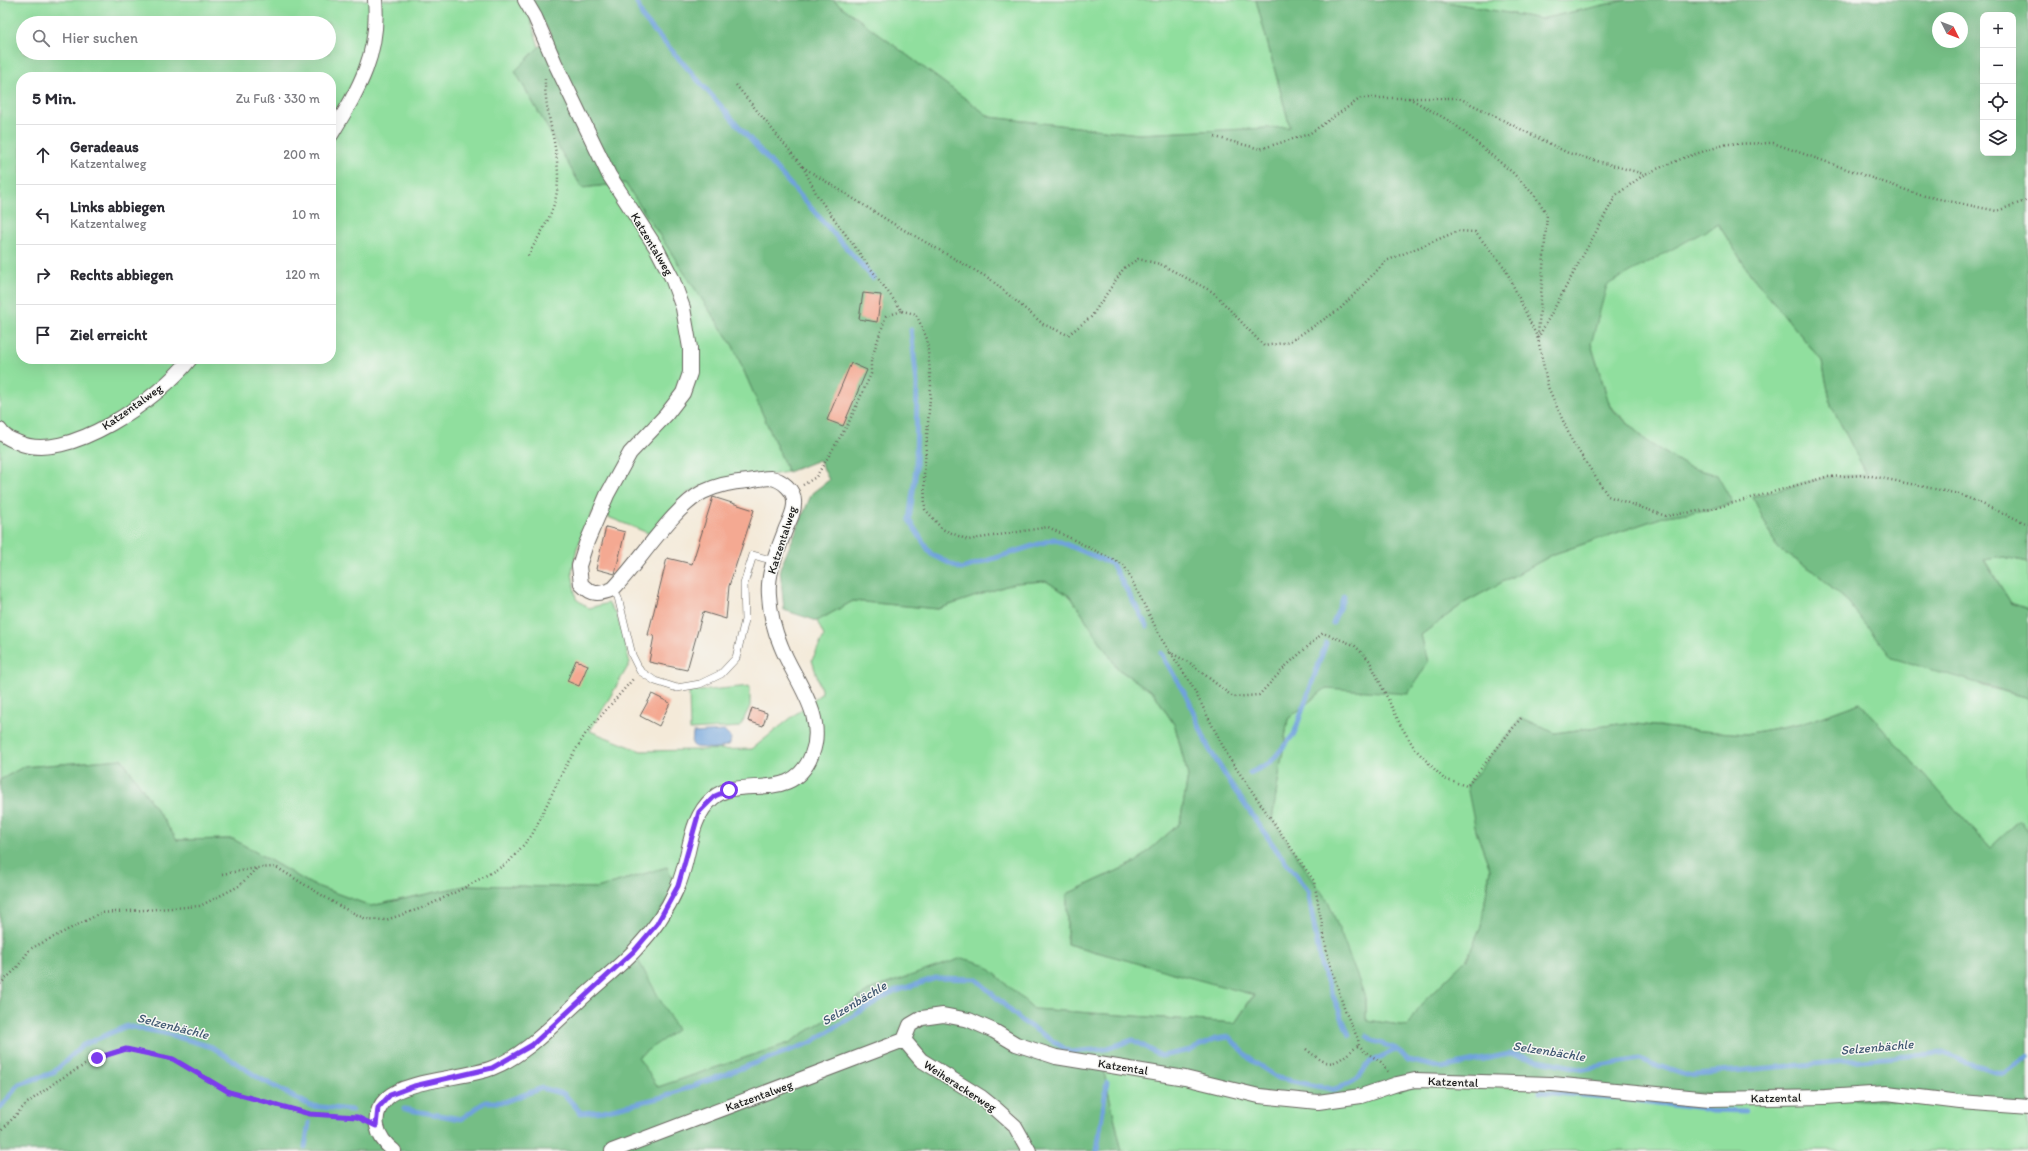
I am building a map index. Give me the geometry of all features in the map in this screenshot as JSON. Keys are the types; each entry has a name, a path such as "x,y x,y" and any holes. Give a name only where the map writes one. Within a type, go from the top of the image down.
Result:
{"street":[{"path":"336,126 355,95 370,63 377,20 375,0"},
{"name":"Katzentalweg","path":"376,1126 378,1108 390,1095 414,1086 492,1068 532,1045 634,951 657,924 678,886 699,812 715,796 729,790 769,787 792,780 806,767 816,741 815,723 811,705 781,647 772,619 768,594 769,578 793,512 795,502 792,491 781,482 772,478 731,482 704,491 688,502 674,517 613,589 602,593 589,592 581,584 579,566 586,544 607,495 630,453 666,415 683,392 690,372 690,348 683,308 672,278 657,249 609,175 555,63 535,17 525,0"},
{"name":"Katzentalweg","path":"0,430 4,436 24,446 41,448 83,438 112,424 156,393 185,364"},
{"name":"Katzental","path":"904,1040 910,1025 922,1018 943,1015 969,1020 994,1031 1016,1044 1056,1058 1185,1078 1258,1096 1318,1102 1361,1096 1397,1084 1415,1080 1552,1084 1710,1099 1825,1097 1887,1093 1960,1102 2028,1106"},
{"name":"Katzentalweg","path":"612,1151 904,1040"},
{"name":"Weiherackerweg","path":"904,1040 921,1060 981,1097 996,1109 1015,1126 1029,1151"},
{"path":"376,1126 379,1136 394,1151"}],"lane":[{"path":"613,589 618,597 632,655 640,671 655,682 677,688 700,684 721,674 736,658 745,620 744,584 753,555 774,561"}],"path":[{"path":"528,256 554,204 559,167 545,94 545,71 555,63"},
{"path":"736,85 803,167 818,197 902,311"},
{"path":"1408,97 1453,123 1513,173 1535,196 1547,214 1538,339"},
{"path":"1215,137 1260,149 1309,134 1361,98 1459,98 1568,153 1645,174"},
{"path":"1538,339 1616,195 1645,174 1686,157 1727,144 1772,143 1920,195 1997,210 2028,200"},
{"path":"803,167 892,223 953,256 990,279 1043,324 1068,335 1092,317 1124,268 1138,259 1160,264 1213,292 1264,346 1288,342 1340,309 1386,261 1458,231 1475,232 1506,268 1538,339 1548,387 1572,442 1608,496 1666,516 1712,508 1826,477 1867,475 1959,494 2028,524"},
{"path":"792,491 816,477 848,424 871,374 871,360 886,316 902,311 916,314 927,339 931,385 924,474 925,510 942,529 968,540 1048,527 1124,565 1169,651 1190,682 1229,758 1314,881 1328,957 1345,1011 1358,1039 1359,1045 1364,1051 1381,1062"},
{"path":"1169,651 1190,663 1233,697 1259,695 1286,666 1323,633 1354,645 1369,660 1401,726 1415,749 1444,779 1467,786 1521,718"},
{"path":"222,874 257,868 276,868 341,907 366,919 386,920 425,908 508,863 532,835 564,769 586,733 640,671"},
{"path":"0,984 16,969 30,949 101,913 200,906 239,886 257,868"},
{"path":"1306,1049 1321,1062 1336,1063 1359,1045"},
{"path":"0,1132 26,1104 57,1081 97,1058 126,1049 173,1059 229,1092 310,1114 357,1117 376,1126"}],"green space":[{"path":"0,0 520,0 530,17 539,47 515,71 582,188 625,183 733,346 788,472 700,487 686,494 653,535 593,511 577,548 572,571 576,599 589,608 608,603 617,615 630,663 590,731 641,751 752,749 822,693 812,660 824,636 817,621 853,601 938,609 1015,583 1046,581 1071,597 1118,669 1154,693 1175,726 1188,776 1180,823 1136,862 1067,894 1067,944 1254,994 1235,1023 1034,1009 984,964 872,989 789,1043 658,1087 637,1057 634,953 675,889 667,867 597,888 469,885 371,906 311,884 233,839 177,840 122,759 23,767 0,780"},
{"path":"530,0 833,0 990,117 1138,134 1290,127 1256,0 1436,0 1541,19 1626,0 2028,0 2028,562 2005,557 1984,560 2011,603 2028,609 2028,698 1892,658 1848,602 1815,572 1777,548 1753,497 1826,477 1867,475 1831,405 1822,361 1751,275 1718,224 1607,285 1591,344 1610,407 1650,444 1689,467 1717,475 1733,503 1712,509 1666,516 1554,554 1464,603 1421,635 1428,662 1408,694 1326,688 1288,719 1272,820 1329,903 1366,999 1366,1020 1407,1026 1422,1003 1467,959 1481,927 1490,869 1476,831 1467,786 1521,718 1555,733 1626,723 1746,734 1807,722 1860,703 1990,848 2020,820 2028,831 2028,1107 1447,1082 1318,1102 1102,1064 1122,1151 0,1151 0,780 23,767 122,759 177,840 233,839 311,884 371,906 469,885 597,888 667,867 675,889 633,951 677,1030 638,1057 658,1087 789,1043 872,989 962,958 984,964 1034,1009 1235,1023 1254,995 1067,944 1067,894 1136,862 1180,823 1188,776 1175,726 1154,693 1118,669 1071,597 1046,581 1015,583 938,609 853,601 817,621 784,610 780,569 812,493 829,480 819,460 788,472 733,346 625,183 582,188 515,71 551,35"},
{"path":"833,0 1256,0 1290,127 1138,134 990,117"},
{"path":"1436,0 1626,0 1541,19"},
{"path":"1718,224 1751,275 1822,361 1831,405 1867,475 1826,477 1753,497 1777,548 1815,572 1848,602 1868,626 1983,686 2028,698 2028,831 2020,820 1990,848 1860,703 1807,722 1746,734 1626,723 1555,733 1521,718 1476,831 1490,869 1481,927 1467,959 1422,1003 1407,1026 1366,1020 1366,999 1272,820 1288,719 1326,688 1428,662 1421,635 1464,603 1554,554 1666,516 1712,509 1717,475 1689,467 1650,444 1610,406 1591,344 1600,281"},
{"path":"2005,557 2028,562 2028,609 2011,603 1984,559"},
{"path":"750,686 750,706 740,727 690,730 689,692"},
{"path":"1102,1064 1397,1084 1825,1097 2028,1107 2028,1151 1122,1151"}],"water":[{"path":"724,731 731,738 730,744 718,749 695,747 692,744 693,733"}],"building":[{"path":"863,293 881,295 877,322 859,319"},
{"path":"851,363 867,370 843,426 827,420"},
{"path":"713,497 754,510 729,586 726,619 703,612 687,670 649,662 654,636 648,635 667,558 692,564"},
{"path":"606,527 625,532 615,574 596,569"},
{"path":"576,660 588,665 579,686 567,681"},
{"path":"652,694 670,703 659,726 640,716"},
{"path":"752,708 767,713 763,726 748,721"}],"waterway":[{"path":"636,0 643,18 873,278"},
{"path":"911,330 917,383 916,469 909,520 931,554 961,569 1054,539 1112,564 1147,626"},
{"path":"1333,623 1344,596"},
{"path":"1250,773 1270,763 1294,734 1326,643"},
{"path":"1161,653 1189,701 1208,747 1232,786 1278,852 1308,890 1321,966 1349,1035"},
{"name":"Selzenbächle","path":"404,1109 461,1119 485,1102 504,1102 542,1088 564,1094 581,1113 603,1111 663,1097 810,1043 890,993 936,978 976,979 1022,1021 1070,1052 1105,1049 1133,1040 1161,1056 1191,1050 1215,1039 1229,1037 1251,1060 1278,1078 1336,1090 1358,1078 1370,1062 1397,1049 1408,1060 1441,1068 1509,1054 1584,1069 1639,1059 1685,1075 1942,1053 1975,1065 2004,1073 2028,1056"},
{"name":"Selzenbächle","path":"0,1108 19,1084 53,1073 83,1045 127,1026 164,1033 212,1047 259,1078 311,1106 352,1110"},
{"path":"1367,1036 1374,1041 1397,1049"},
{"path":"1097,1151 1107,1082"},
{"path":"1540,1092 1618,1098 1710,1110 1747,1111"},
{"path":"305,1147 309,1123"}],"route":[{"path":"97,1058 126,1049 173,1059 229,1092 310,1114 357,1117 376,1126 378,1108 390,1095 414,1086 492,1068 532,1045 634,951 657,924 678,886 699,812 715,796 729,790"}]}
